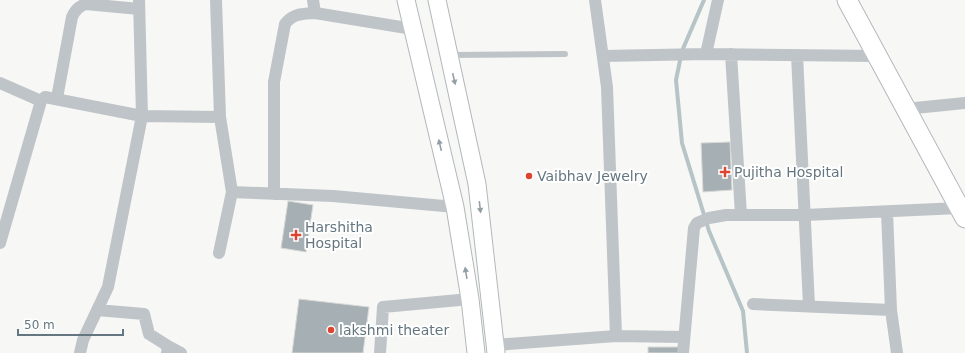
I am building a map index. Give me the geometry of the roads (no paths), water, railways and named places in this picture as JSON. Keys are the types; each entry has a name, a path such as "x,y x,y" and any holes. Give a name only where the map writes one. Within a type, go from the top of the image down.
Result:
{"main road":[{"path":"406,0 455,207 470,299 476,353"},
{"path":"437,0 477,184 496,349"},
{"path":"847,0 905,109 960,204"}],"street":[{"path":"216,0 220,117 232,192 219,253"},
{"path":"312,0 315,13"},
{"path":"595,0 608,86 616,336"},
{"path":"706,54 718,0"},
{"path":"57,98 72,17 75,10 86,4 139,4 142,116 112,272 108,287 83,340 80,353"},
{"path":"274,194 274,82 285,24 290,17 299,14 315,13 413,29"},
{"path":"603,56 706,54 877,56"},
{"path":"731,54 741,215"},
{"path":"797,55 809,306"},
{"path":"0,83 41,101"},
{"path":"0,243 41,101 45,97 57,98 142,116 220,117"},
{"path":"905,109 965,103"},
{"path":"232,192 333,196 455,207"},
{"path":"683,353 694,228 697,223 709,218 726,215 805,215 887,212 960,204"},
{"path":"887,212 891,310 897,353"},
{"path":"380,353 383,307 470,299"},
{"path":"753,304 891,310"},
{"path":"97,310 144,314 149,334 167,350 181,353"},
{"path":"496,349 616,336 684,337"}],"lane":[{"path":"448,56 565,54"}],"waterway":[{"path":"704,0 682,51 676,80 682,143 709,231 743,311 747,353"}],"place":[{"name":"Pujitha Hospital","path":"725,172"},
{"name":"Vaibhav Jewelry","path":"529,176"},
{"name":"Harshitha Hospital","path":"296,235"},
{"name":"lakshmi theater","path":"331,330"}]}
